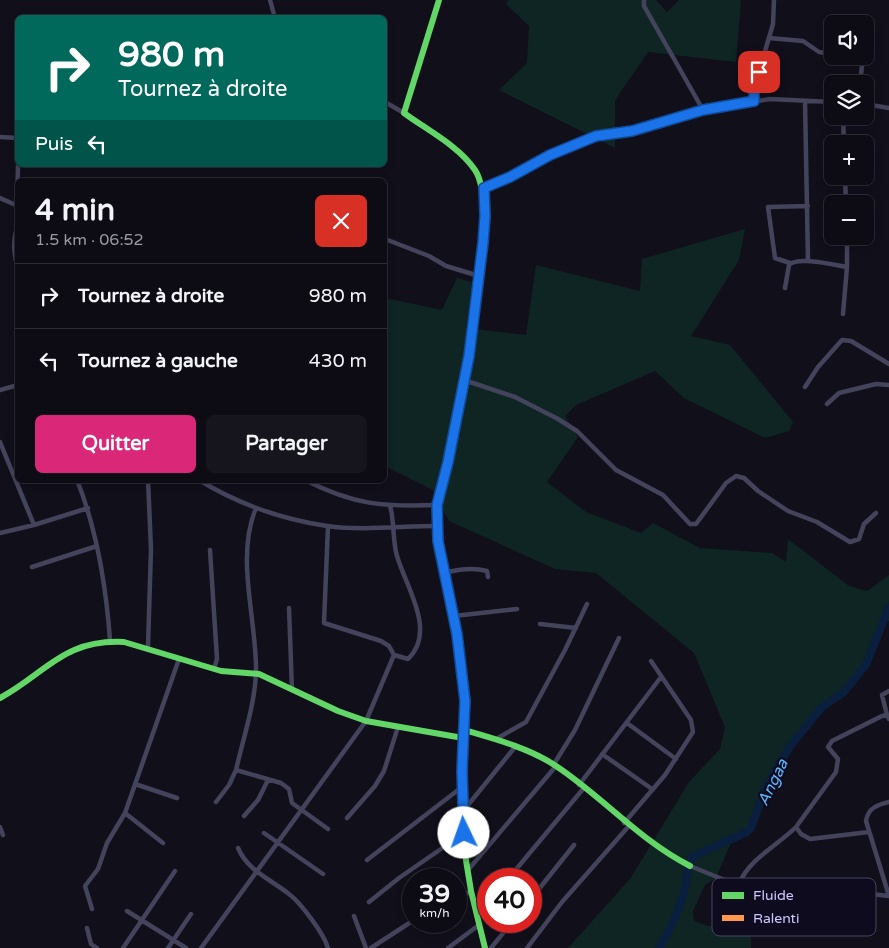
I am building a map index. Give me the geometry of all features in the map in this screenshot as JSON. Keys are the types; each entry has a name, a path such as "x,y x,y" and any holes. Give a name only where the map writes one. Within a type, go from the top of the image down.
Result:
{"street":[{"path":"270,0 273,15"},
{"path":"404,114 439,0"},
{"path":"644,0 644,6 703,110"},
{"path":"754,101 754,89 773,24 774,0"},
{"path":"769,38 803,41 819,52 824,53"},
{"path":"484,188 510,177 550,155 596,136 642,129 703,110 754,101 785,98 824,102"},
{"path":"805,101 808,261"},
{"path":"387,103 454,149 475,170 484,188 485,216 464,380 448,462 437,505 437,526 454,616 465,701 462,786 464,833 471,891 477,917"},
{"path":"874,106 889,108"},
{"path":"0,137 15,138"},
{"path":"0,198 15,205"},
{"path":"808,206 768,208 775,258 790,263 808,261 847,267"},
{"path":"15,234 13,248 15,257"},
{"path":"387,240 421,253 446,266 478,276"},
{"path":"843,314 847,267 846,245"},
{"path":"785,288 790,263"},
{"path":"805,387 826,356 842,340 852,341 889,364"},
{"path":"464,380 515,398 558,419 581,435 616,470 664,495 690,524 696,524 726,483 736,476 744,478 758,491 788,511 817,522 850,542 859,539 864,524 876,513"},
{"path":"827,404 839,393 876,384 889,384"},
{"path":"0,390 15,387"},
{"path":"0,442 15,478"},
{"path":"10,466 15,464"},
{"path":"17,483 34,525"},
{"path":"78,483 88,508 97,546 108,605 110,640"},
{"path":"148,483 151,549 148,646"},
{"path":"204,483 232,499 256,508 328,526 437,526"},
{"path":"311,483 326,491 350,499 390,506 437,505"},
{"path":"328,526 324,623 381,641 389,646 394,656 404,659 410,657 421,630 414,602 398,558 390,506"},
{"path":"0,533 34,525 88,508"},
{"path":"216,802 229,785 236,770 256,673 250,616 248,538 249,525 256,508"},
{"path":"32,567 97,546"},
{"path":"210,550 217,659 214,669"},
{"path":"445,573 459,569 477,568 487,571 488,577"},
{"path":"496,739 526,722 587,604"},
{"path":"289,608 292,690"},
{"path":"454,616 518,609"},
{"path":"540,624 576,628"},
{"path":"468,870 555,765 575,730 619,638"},
{"path":"0,698 74,648 110,640 148,646 179,659 214,669 256,673 366,721 463,738"},
{"path":"201,948 366,721 394,656"},
{"path":"92,909 85,886 98,869 107,843 125,813 179,659"},
{"path":"527,948 562,902 626,825 690,739 693,727 691,720 651,661"},
{"path":"517,868 581,787 602,754 661,677"},
{"path":"742,878 754,863 796,827 836,772 838,759 828,747 832,741 888,717 882,695 889,691"},
{"path":"627,723 676,759"},
{"path":"347,818 375,786 384,772 398,727"},
{"path":"464,730 496,739 555,765 656,848 690,866 719,878"},
{"path":"463,811 515,748"},
{"path":"602,754 652,789"},
{"path":"236,770 286,786 290,800 300,810 328,829"},
{"path":"244,816 258,800 268,780"},
{"path":"136,784 177,798"},
{"path":"367,860 462,786"},
{"path":"876,895 889,896 866,821 869,810 877,805 889,802"},
{"path":"125,813 163,843"},
{"path":"0,827 3,835"},
{"path":"796,827 801,834 810,839 869,832"},
{"path":"264,833 323,874"},
{"path":"369,902 399,878 464,833"},
{"path":"542,885 574,845"},
{"path":"238,848 246,862 296,900 326,942 328,948"},
{"path":"123,948 175,871"},
{"path":"467,893 471,891"},
{"path":"127,911 186,948"},
{"path":"168,948 191,914"},
{"path":"354,916 366,948"},
{"path":"448,948 477,926"},
{"path":"87,928 89,946 98,948"},
{"path":"371,948 402,929"},
{"path":"481,933 485,948"},
{"path":"491,948 503,933"}],"green space":[{"path":"508,0 656,0 667,12 679,0 741,0 736,62 648,52 615,100 615,148 499,90 527,63 529,26 506,4"},
{"path":"745,229 739,260 691,336 730,345 793,422 789,431 765,438 684,398 655,371 576,405 565,416 578,437 547,482 586,512 641,533 653,523 700,548 772,553 786,562 788,539 849,586 867,591 889,575 889,621 882,622 866,665 843,693 822,707 791,745 767,784 751,828 733,838 716,878 712,878 712,881 705,885 693,911 694,921 712,926 712,936 751,936 751,948 568,948 630,879 689,782 720,749 725,727 694,653 596,573 555,569 449,521 433,490 387,467 387,298 442,310 457,278 472,282 466,328 526,335 536,265 640,291 642,259"}],"waterway":[{"name":"Angaa","path":"659,948 681,902 692,857 747,832 751,828 767,784 791,745 822,707 843,693 866,665 889,607"}],"traffic: fast":[{"path":"439,0 404,113 460,153 475,170 482,189 484,218 478,292 473,331 456,421"},
{"path":"0,698 57,659 71,652 103,642 124,642 221,671 259,674 338,711 366,721 463,738"},
{"path":"463,686 465,701 462,771 465,854 471,891 485,948"},
{"path":"464,730 512,745 535,754 556,766 590,791 654,844 690,866"}],"traffic: slow":[{"path":"456,421 437,505 439,541 457,633 463,686"}],"route":[{"path":"464,833 462,771 465,701 457,634 438,541 437,505 448,462 469,356 483,243 485,216 484,188 510,177 550,155 596,136 621,134 703,110 754,101 754,89 759,72"}]}
